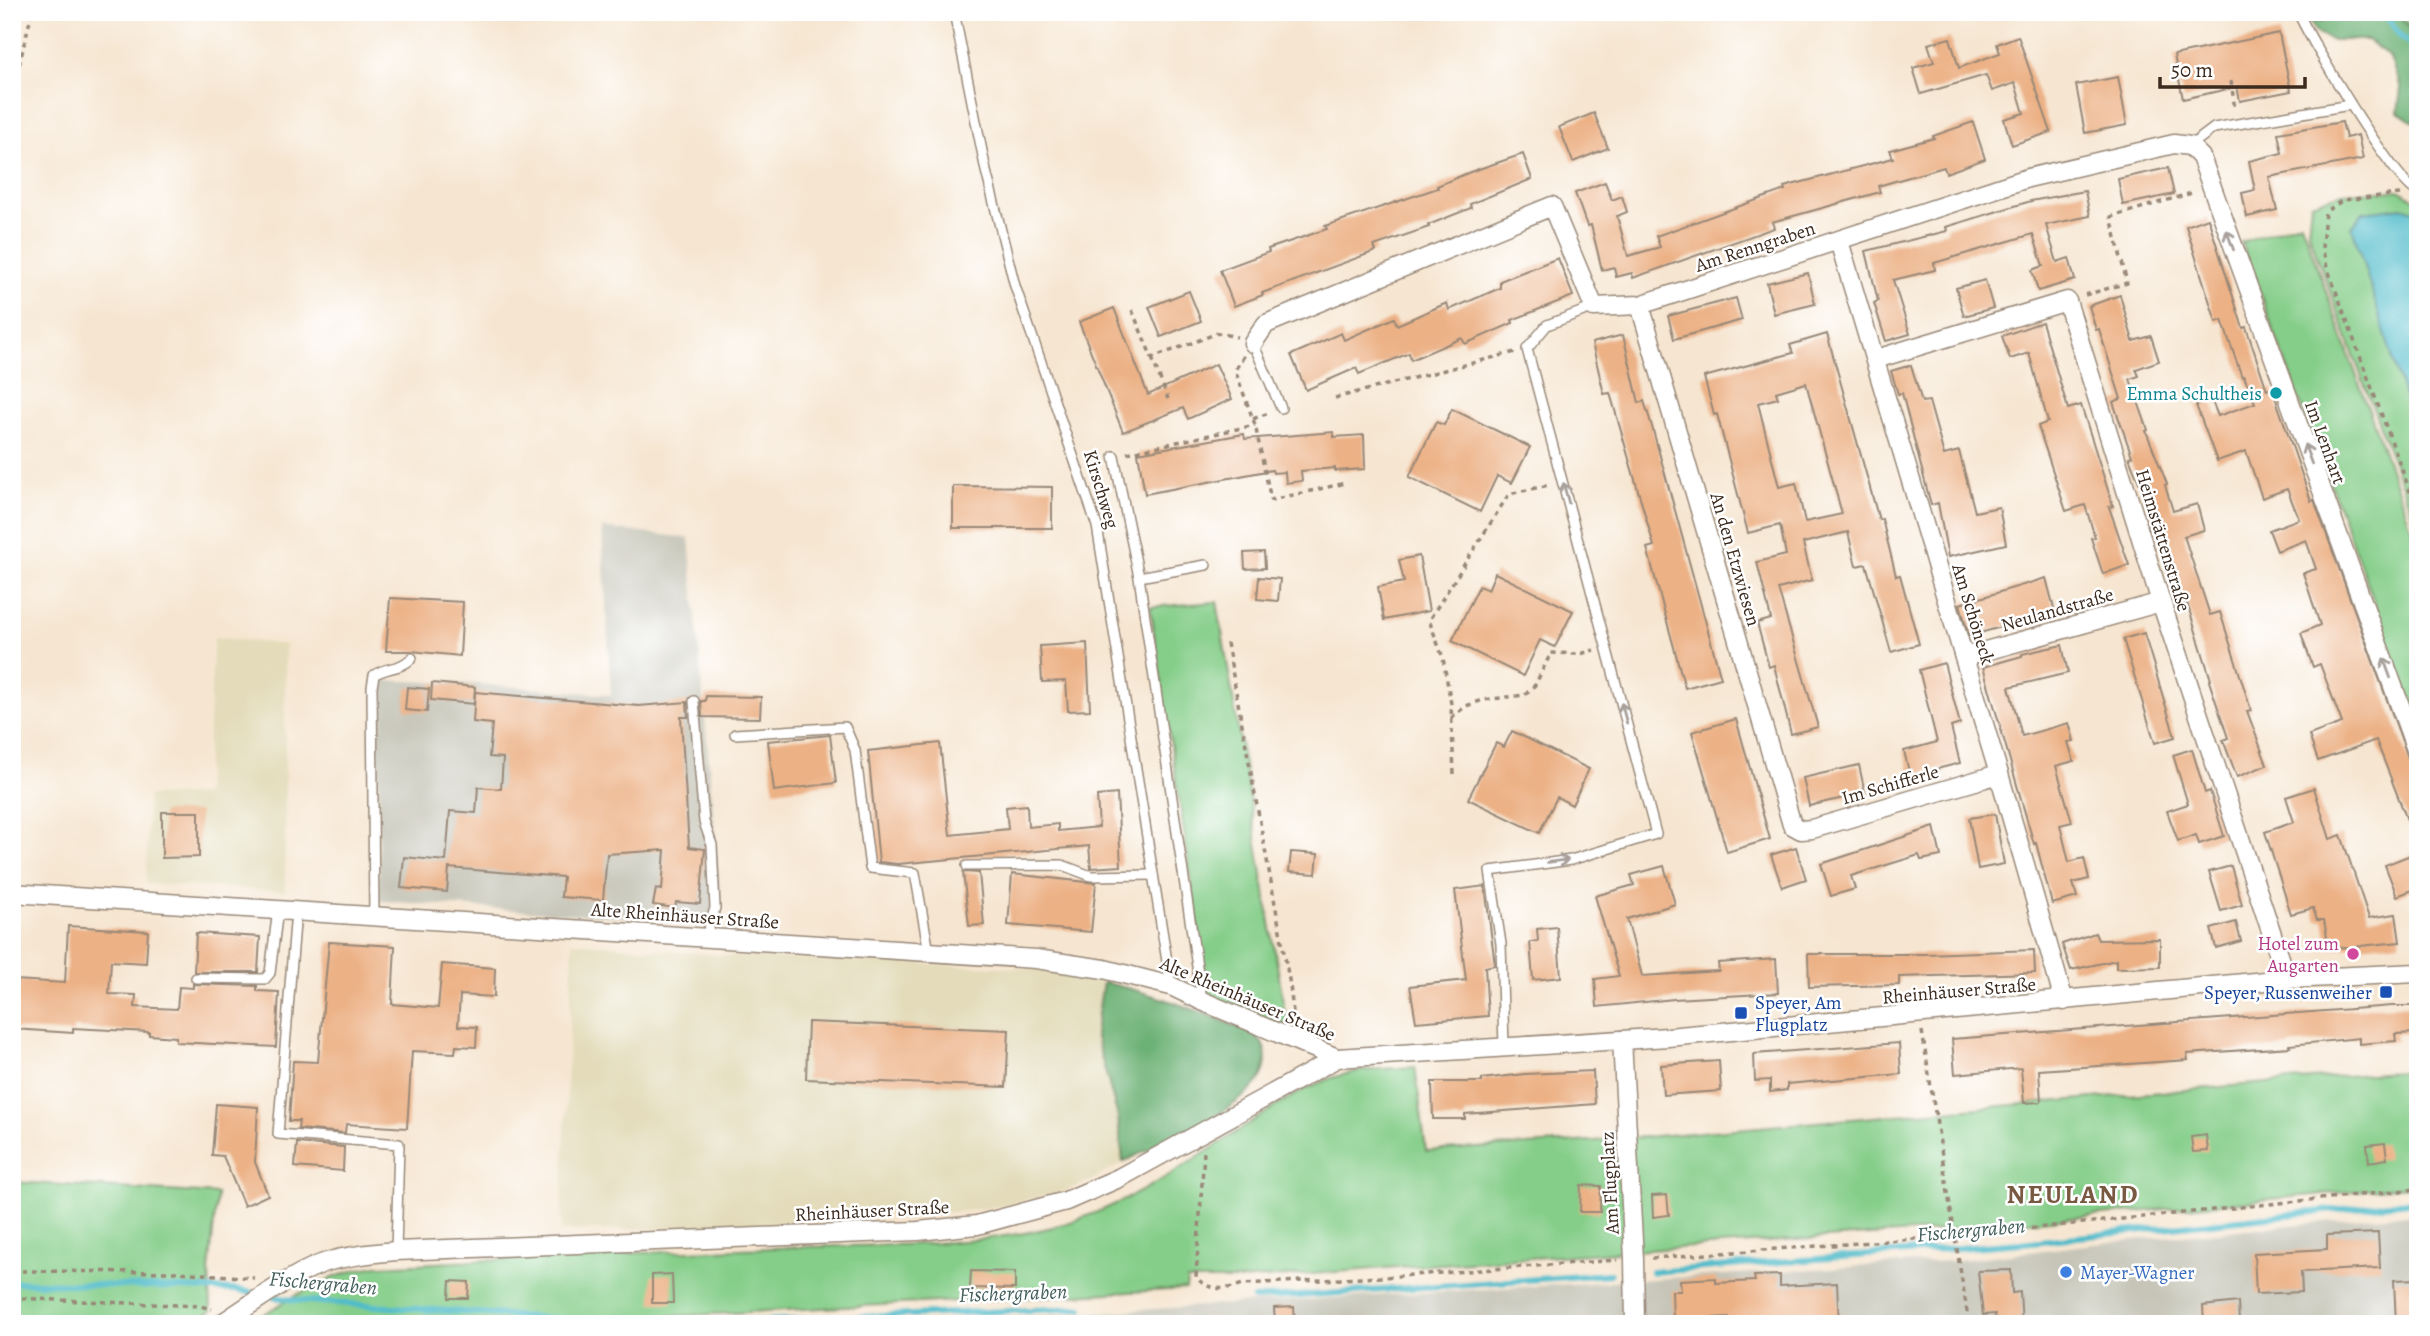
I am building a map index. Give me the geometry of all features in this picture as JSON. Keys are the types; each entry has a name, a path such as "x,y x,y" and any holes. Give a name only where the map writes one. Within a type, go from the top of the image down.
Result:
{"street":[{"name":"Am Renngraben","path":"1594,307 1640,304 1839,242 2028,178 2174,144 2190,146"},
{"name":"Im Lenhart","path":"2190,146 2201,158 2418,755"},
{"path":"1253,343 1266,324 1552,206 1594,307"},
{"name":"Am Schöneck","path":"1839,242 2000,774 2064,1000"},
{"path":"1876,359 2067,301"},
{"name":"Heimstättenstraße","path":"2067,301 2161,602 2287,979"},
{"name":"An den Etzwiesen","path":"1640,304 1792,825"},
{"name":"Neulandstraße","path":"1964,657 2161,602"},
{"name":"Im Schifferle","path":"1792,825 1801,830 1812,829 2000,774"},
{"name":"Alte Rheinhäuser Straße","path":"12,893 1036,959 1104,969 1171,986 1337,1058"},
{"name":"Rheinhäuser Straße","path":"233,1316 309,1270 329,1261 361,1254 918,1231 977,1225 1066,1200 1119,1178 1337,1058 1622,1040 1919,1015 2287,979 2418,973"},
{"name":"Am Flugplatz","path":"1622,1040 1635,1324"}],"lane":[{"name":"Kirschweg","path":"954,12 986,171 1015,286 1097,526 1171,986"},
{"path":"2298,12 2350,105 2415,190"},
{"name":"Am Renngraben","path":"2190,146 2214,128 2350,105"},
{"path":"1504,1047 1501,944 1490,871 1571,860 1656,834 1527,349 1547,325 1594,307"},
{"path":"1253,343 1281,408"},
{"path":"1114,456 1139,578 1202,1001"},
{"path":"1139,578 1206,565"},
{"path":"374,916 372,687 374,675 384,669 404,666 412,658"},
{"path":"694,701 704,822 712,845 715,908 706,937"},
{"path":"735,734 845,727 855,750 870,868 915,873 929,951"},
{"path":"967,866 1062,865 1090,876 1153,875"},
{"path":"196,978 265,979 271,973 287,910"},
{"path":"287,910 278,1134 400,1144 396,1251"}],"path":[{"path":"12,94 32,12"},
{"path":"2231,81 2238,124"},
{"path":"2067,301 2127,282 2111,217 2211,188"},
{"path":"2415,190 2343,200 2325,212 2322,248 2418,513"},
{"path":"1132,310 1168,399"},
{"path":"1152,358 1219,333 1234,335 1253,343 1235,370 1255,425 1271,500 1346,483"},
{"path":"1335,398 1527,349"},
{"path":"1114,456 1255,425"},
{"path":"1454,774 1451,718 1443,658 1429,620 1509,494 1556,483"},
{"path":"1227,643 1290,985 1296,1040"},
{"path":"1451,718 1466,706 1483,700 1525,695 1535,685 1551,653 1580,654 1600,648"},
{"path":"1919,1015 1969,1324"},
{"path":"1206,1132 1196,1277 1214,1289 1229,1289 1243,1284 1956,1238 2418,1189"},
{"path":"12,1271 178,1272 257,1279"},
{"path":"12,1298 200,1306 233,1316"}],"shaded area":[{"path":"602,528 689,538 723,924 379,901 378,680 479,684 611,695"},
{"path":"214,637 285,645 285,891 146,884 148,796 205,795"},
{"path":"573,942 730,956 1064,970 1103,982 1095,1034 1118,1117 1123,1162 1089,1182 1062,1192 994,1207 954,1212 716,1227 561,1231"},
{"path":"2418,1213 2418,1324 907,1324 1951,1261 2111,1242"}],"green space":[{"path":"2304,12 2396,12 2418,38 2418,125 2398,112 2401,88 2389,56 2367,40 2331,40 2317,34"},
{"path":"2396,12 2418,12 2418,38"},
{"path":"2399,190 2418,201 2418,529 2308,232 2311,203 2342,193"},
{"path":"2301,222 2418,546 2418,721 2241,242"},
{"path":"1217,602 1287,1025 1209,997 1150,607"},
{"path":"1103,982 1183,1005 1253,1034 1262,1043 1266,1059 1260,1079 1250,1091 1217,1115 1123,1162 1118,1117 1095,1034"},
{"path":"1415,1067 1426,1151 1610,1140 2404,1071 2418,1072 2418,1185 1944,1230 1239,1280 1187,1280 1186,1289 617,1319 613,1324 248,1324 325,1281 358,1269 376,1266 948,1242 1053,1227 1099,1211 1143,1190 1274,1107 1311,1087 1335,1077 1358,1072"},
{"path":"12,1182 217,1194 209,1271 211,1311 192,1324 12,1324"}],"water":[{"path":"2402,207 2418,212 2418,441 2352,227 2363,212"}],"building":[{"path":"2279,33 2291,91 2240,101 2237,87 2183,99 2174,55"},
{"path":"2018,36 2051,132 2012,145 2004,119 2024,113 2015,83 1992,91 1986,75 1921,94 1913,68 1934,62 1928,44 1950,38 1959,68 2000,53 1997,44"},
{"path":"2118,77 2127,125 2085,133 2076,85"},
{"path":"1594,113 1608,148 1573,162 1559,127"},
{"path":"1973,122 1985,159 1946,173 1944,167 1878,186 1880,192 1772,222 1774,228 1633,278 1632,273 1616,277 1614,267 1602,270 1591,225 1587,226 1575,193 1605,182 1612,200 1622,196 1627,212 1617,216 1628,256 1660,247 1656,236 1785,190 1784,187 1893,158 1890,150 1934,138 1933,136"},
{"path":"2342,122 2346,138 2358,135 2363,159 2269,177 2277,210 2247,217 2242,193 2255,190 2249,161 2282,153 2278,133"},
{"path":"1523,154 1532,179 1470,204 1471,208 1428,225 1429,227 1374,246 1376,251 1234,306 1220,270 1269,252 1268,249 1327,229 1325,226 1438,188 1437,186 1470,172"},
{"path":"2168,168 2174,194 2123,205 2118,179"},
{"path":"2085,191 2090,216 2046,225 2057,262 2069,258 2075,280 2038,291 2032,270 2043,266 2033,234 1934,263 1935,270 1893,280 1910,334 1886,341 1874,303 1878,301 1866,251 1947,231 1946,227 2031,201"},
{"path":"2208,218 2243,328 2246,327 2267,390 2272,388 2311,501 2314,500 2418,785 2418,843 2376,740 2318,761 2309,735 2342,723 2320,664 2313,667 2301,633 2320,625 2303,573 2316,569 2306,540 2277,551 2269,530 2299,519 2287,489 2262,498 2246,451 2217,461 2196,405 2211,399 2218,416 2255,403 2244,376 2242,377 2222,320 2216,322 2186,226"},
{"path":"1558,258 1573,296 1512,320 1513,323 1465,344 1462,338 1411,360 1409,353 1359,374 1356,368 1306,390 1291,355 1341,333 1344,340 1394,318 1397,325 1447,303 1449,310 1500,288 1500,281"},
{"path":"1808,273 1815,304 1774,314 1767,283"},
{"path":"1985,280 1993,308 1964,316 1956,288"},
{"path":"1189,291 1201,321 1161,337 1149,307"},
{"path":"2120,295 2133,341 2151,336 2159,361 2136,369 2139,376 2130,379 2148,430 2146,431 2167,484 2165,485 2173,511 2197,504 2204,530 2184,536 2210,615 2220,612 2251,710 2247,711 2267,765 2237,777 2223,740 2228,738 2187,603 2181,605 2150,510 2129,457 2132,456 2113,402 2121,399 2089,306"},
{"path":"1736,298 1742,320 1674,339 1668,316"},
{"path":"1114,308 1148,395 1216,364 1232,399 1188,419 1183,408 1123,432 1079,322"},
{"path":"2042,322 2068,409 2081,405 2113,506 2109,507 2129,565 2103,574 2091,538 2095,537 2085,505 2066,511 2038,426 2048,422 2029,353 2010,359 2002,336"},
{"path":"1827,334 1879,520 1882,519 1896,576 1900,575 1919,644 1891,652 1866,564 1856,566 1848,532 1803,543 1812,580 1778,589 1818,727 1791,734 1774,665 1769,667 1757,623 1771,619 1757,562 1786,555 1780,525 1748,533 1717,414 1714,415 1704,377 1793,353 1790,345","holes":["1806,383 1842,514 1805,522 1796,483 1779,487 1758,403 1778,398 1776,392"]},
{"path":"1623,335 1639,403 1644,401 1651,423 1721,678 1685,688 1647,548 1654,546 1610,393 1604,394 1592,343"},
{"path":"1911,365 1922,402 1929,401 1944,455 1959,451 1975,512 1999,507 2006,544 1948,557 1938,503 1931,505 1902,393 1898,394 1891,371"},
{"path":"1452,409 1530,447 1512,483 1497,476 1480,512 1409,477 1436,422 1444,425"},
{"path":"1334,432 1334,437 1364,435 1365,469 1301,471 1302,481 1286,483 1285,472 1273,473 1272,470 1145,494 1138,453 1244,434 1245,439"},
{"path":"953,486 1052,487 1052,528 953,528"},
{"path":"1264,552 1265,568 1245,569 1244,553"},
{"path":"1419,556 1429,611 1384,620 1378,587 1404,582 1399,560"},
{"path":"1495,573 1573,611 1555,647 1540,640 1523,676 1452,641 1479,586 1488,590"},
{"path":"1259,577 1280,579 1278,601 1257,599"},
{"path":"2046,578 2055,612 1969,636 1960,604"},
{"path":"390,598 463,602 460,656 386,651"},
{"path":"2144,633 2175,737 2155,743 2123,639"},
{"path":"1087,643 1090,710 1068,711 1066,681 1042,682 1040,646"},
{"path":"2062,645 2068,673 2009,687 2022,736 2069,723 2074,741 2068,742 2074,761 2056,766 2072,822 2060,825 2069,862 2084,858 2089,879 2073,883 2077,897 2052,904 1983,667"},
{"path":"1944,663 1960,724 1951,727 1960,763 1910,776 1904,751 1937,742 1919,670"},
{"path":"432,683 475,687 474,704 431,700"},
{"path":"407,687 429,689 427,712 405,710"},
{"path":"475,692 639,706 687,702 688,717 681,717 689,847 705,849 700,904 676,902 675,908 653,905 656,889 662,890 665,850 607,854 603,900 561,897 563,877 449,868 447,892 401,888 404,857 446,861 450,811 476,813 478,787 501,789 503,758 489,757 492,724 473,722"},
{"path":"706,696 761,697 760,718 702,717 701,701 705,701"},
{"path":"1736,719 1770,839 1727,852 1692,732"},
{"path":"1512,731 1589,769 1572,805 1557,797 1539,833 1468,799 1496,743 1504,747"},
{"path":"830,735 836,783 774,791 768,741"},
{"path":"940,743 950,835 1008,829 1006,807 1027,805 1028,827 1058,824 1058,831 1099,827 1097,796 1117,794 1121,866 1091,868 1089,846 898,864 879,862 868,751"},
{"path":"2192,749 2205,793 2210,791 2224,836 2199,844 2196,835 2178,841 2167,811 2188,804 2173,755"},
{"path":"1859,765 1865,793 1809,806 1803,778"},
{"path":"2314,788 2330,839 2341,835 2369,918 2396,914 2400,942 2329,949 2324,920 2317,920 2313,908 2291,914 2265,832 2294,822 2286,797"},
{"path":"162,812 199,812 199,857 162,858"},
{"path":"1995,814 2004,864 1978,869 1969,818"},
{"path":"1934,827 1941,856 1921,860 1919,855 1851,876 1855,889 1831,896 1821,864"},
{"path":"1796,847 1806,879 1782,887 1771,855"},
{"path":"1291,852 1318,854 1316,874 1289,872"},
{"path":"2418,852 2418,888 2397,896 2385,865"},
{"path":"1664,866 1675,904 1627,919 1642,976 1719,971 1718,963 1776,959 1778,993 1597,1007 1595,979 1619,976 1595,896 1634,885 1631,875"},
{"path":"2231,866 2242,905 2221,911 2209,872"},
{"path":"963,872 979,873 984,925 969,926"},
{"path":"1012,874 1096,883 1091,932 1008,925"},
{"path":"1485,886 1495,965 1485,967 1488,1016 1416,1022 1410,986 1466,980 1455,890"},
{"path":"2236,922 2241,941 2216,948 2211,929"},
{"path":"68,926 148,931 146,963 111,961 109,994 136,995 135,1007 177,1009 179,987 193,988 193,984 257,986 257,991 279,992 276,1047 176,1042 176,1037 149,1035 149,1032 73,1028 73,1033 13,1029 15,980 65,983"},
{"path":"1557,927 1561,977 1533,980 1530,942 1538,941 1537,929"},
{"path":"196,933 260,937 258,972 194,972"},
{"path":"2095,933 2098,940 2160,939 2160,967 2116,968 2116,960 2071,970 2062,944"},
{"path":"329,942 395,946 392,1004 438,1008 442,964 495,968 494,997 460,995 458,1026 477,1027 476,1047 456,1046 455,1053 412,1051 407,1128 346,1124 345,1133 298,1129 299,1121 289,1121 293,1061 318,1062"},
{"path":"2034,950 2035,973 1899,977 1899,985 1809,987 1808,954"},
{"path":"2418,1006 2418,1033 2395,1034 2396,1041 2359,1044 2359,1038 2289,1045 2290,1047 2187,1054 2188,1060 2039,1070 2041,1102 2024,1103 2021,1068 1955,1074 1952,1039"},
{"path":"808,1022 1009,1030 1006,1087 806,1079"},
{"path":"1899,1043 1901,1074 1787,1084 1787,1090 1770,1092 1770,1080 1755,1081 1754,1054"},
{"path":"1719,1061 1721,1091 1663,1095 1661,1065"},
{"path":"1593,1071 1595,1104 1465,1114 1465,1119 1433,1119 1432,1082 1482,1082 1482,1079 1525,1074"},
{"path":"216,1104 258,1107 255,1162 268,1195 244,1206 223,1156 212,1155"},
{"path":"2206,1135 2208,1151 2193,1152 2191,1137"},
{"path":"297,1143 344,1147 343,1171 295,1167"},
{"path":"2385,1143 2387,1159 2369,1162 2367,1145"},
{"path":"1581,1185 1601,1186 1600,1212 1580,1212"},
{"path":"1667,1195 1669,1215 1653,1217 1652,1196"},
{"path":"2378,1233 2380,1268 2301,1272 2302,1292 2256,1294 2254,1253 2327,1249 2327,1235"},
{"path":"2011,1270 2012,1293 2020,1292 2022,1324 1996,1324 1995,1314 1983,1315 1978,1271"},
{"path":"971,1271 1015,1272 1015,1289 970,1288"},
{"path":"672,1274 673,1303 652,1303 652,1275"},
{"path":"1780,1275 1780,1286 1837,1283 1839,1324 1730,1324 1729,1317 1673,1320 1672,1291 1681,1291 1680,1280 1716,1278 1716,1283 1755,1281 1754,1276"},
{"path":"2418,1279 2418,1324 2396,1324 2394,1280"},
{"path":"450,1281 469,1282 468,1298 449,1298"},
{"path":"2238,1302 2239,1323 2204,1324 2203,1306"},
{"path":"1294,1307 1295,1324 1275,1324 1274,1308"}],"waterway":[{"path":"2384,12 2400,36 2418,50"},
{"name":"Fischergraben","path":"1652,1272 2021,1243 2418,1201"},
{"name":"Fischergraben","path":"1254,1299 1610,1274"},
{"name":"Fischergraben","path":"12,1282 236,1290 258,1294"},
{"name":"Fischergraben","path":"269,1296 293,1300 631,1324"},
{"name":"Fischergraben","path":"693,1324 1082,1308"}],"place":[{"name":"Emma Schultheis","path":"2276,393"},
{"name":"Hotel zum Augarten","path":"2353,954"},
{"name":"Speyer, Russenweiher","path":"2386,992"},
{"name":"Speyer, Am Flugplatz","path":"1741,1013"},
{"name":"Mayer-Wagner","path":"2066,1272"}],"district":[{"name":"NEULAND","path":"2073,1194"}]}
